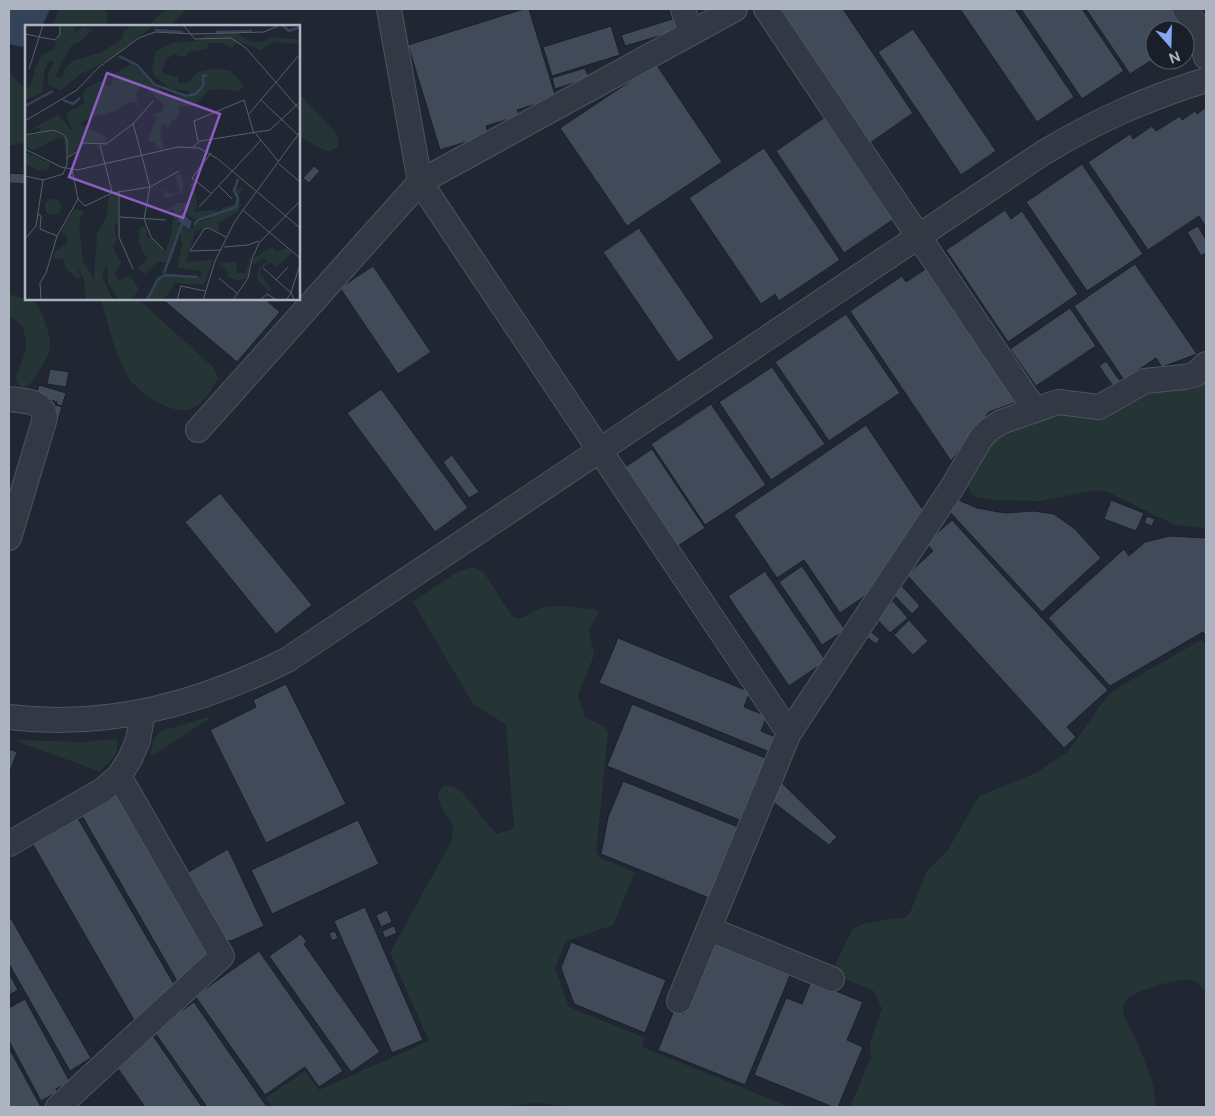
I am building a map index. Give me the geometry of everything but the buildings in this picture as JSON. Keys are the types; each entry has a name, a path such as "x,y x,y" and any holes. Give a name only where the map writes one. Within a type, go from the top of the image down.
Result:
{"street":[{"path":"389,9 420,182 783,724 792,729"},
{"path":"683,9 692,33"},
{"path":"198,430 420,182 735,9"},
{"path":"766,9 1035,410"},
{"path":"1185,9 1198,28 1206,57"},
{"path":"9,717 50,720 81,719 143,712 217,692 287,660 1044,153 1083,129 1142,102 1206,80"},
{"path":"679,1001 792,729 951,490 981,438 1001,422 1058,402 1099,407 1146,381 1196,374 1206,364"},
{"path":"9,399 36,404 42,407 45,412 45,418 9,538"},
{"path":"9,844 104,790 119,776 130,759 138,740 143,712"},
{"path":"58,1107 222,956 119,776"},
{"path":"709,929 832,979"}],"shaded area":[{"path":"59,9 106,9 108,25 53,25"},
{"path":"166,9 187,9 171,25 149,25"},
{"path":"9,71 18,82 25,86 25,142 9,146"},
{"path":"300,95 335,132 339,139 337,147 329,151 300,137"},
{"path":"9,293 34,302 40,309 48,331 50,344 48,355 33,381 21,388 17,383 16,377 23,358 26,338 19,323 9,316"},
{"path":"101,300 139,300 214,368 218,378 201,402 192,409 180,410 163,405 133,384 119,360"},
{"path":"1206,374 1206,528 1175,525 1110,493 1097,490 1039,501 997,500 976,497 968,487 969,473 1004,428"},
{"path":"473,567 484,573 512,616 516,618 523,617 537,609 552,606 593,609 598,613 589,631 594,655 578,696 585,718 604,726 608,732 596,852 600,858 635,872 613,925 566,941 555,968 569,1007 645,1038 642,1047 790,1107 578,1107 537,1103 498,1107 272,1107 266,1098 305,1071 319,1090 429,1041 390,953 452,840 453,825 439,801 438,792 445,785 461,791 496,834 514,829 506,724 474,705 413,602 459,571"},
{"path":"1201,640 1206,644 1206,992 1200,985 1191,980 1178,981 1137,993 1126,1000 1123,1007 1124,1015 1154,1087 1154,1107 850,1107 871,1057 870,1042 882,1009 874,991 837,975 834,968 852,929 863,924 904,918 910,913 926,872 948,850 979,796 1036,773 1068,752 1110,694"},
{"path":"208,717 209,719 150,757 152,746 161,731"},
{"path":"116,739 117,748 114,757 99,771 18,742 18,740 82,742"}],"water":[{"path":"9,9 50,9 42,25 25,25 25,46 22,47 9,44"}]}
